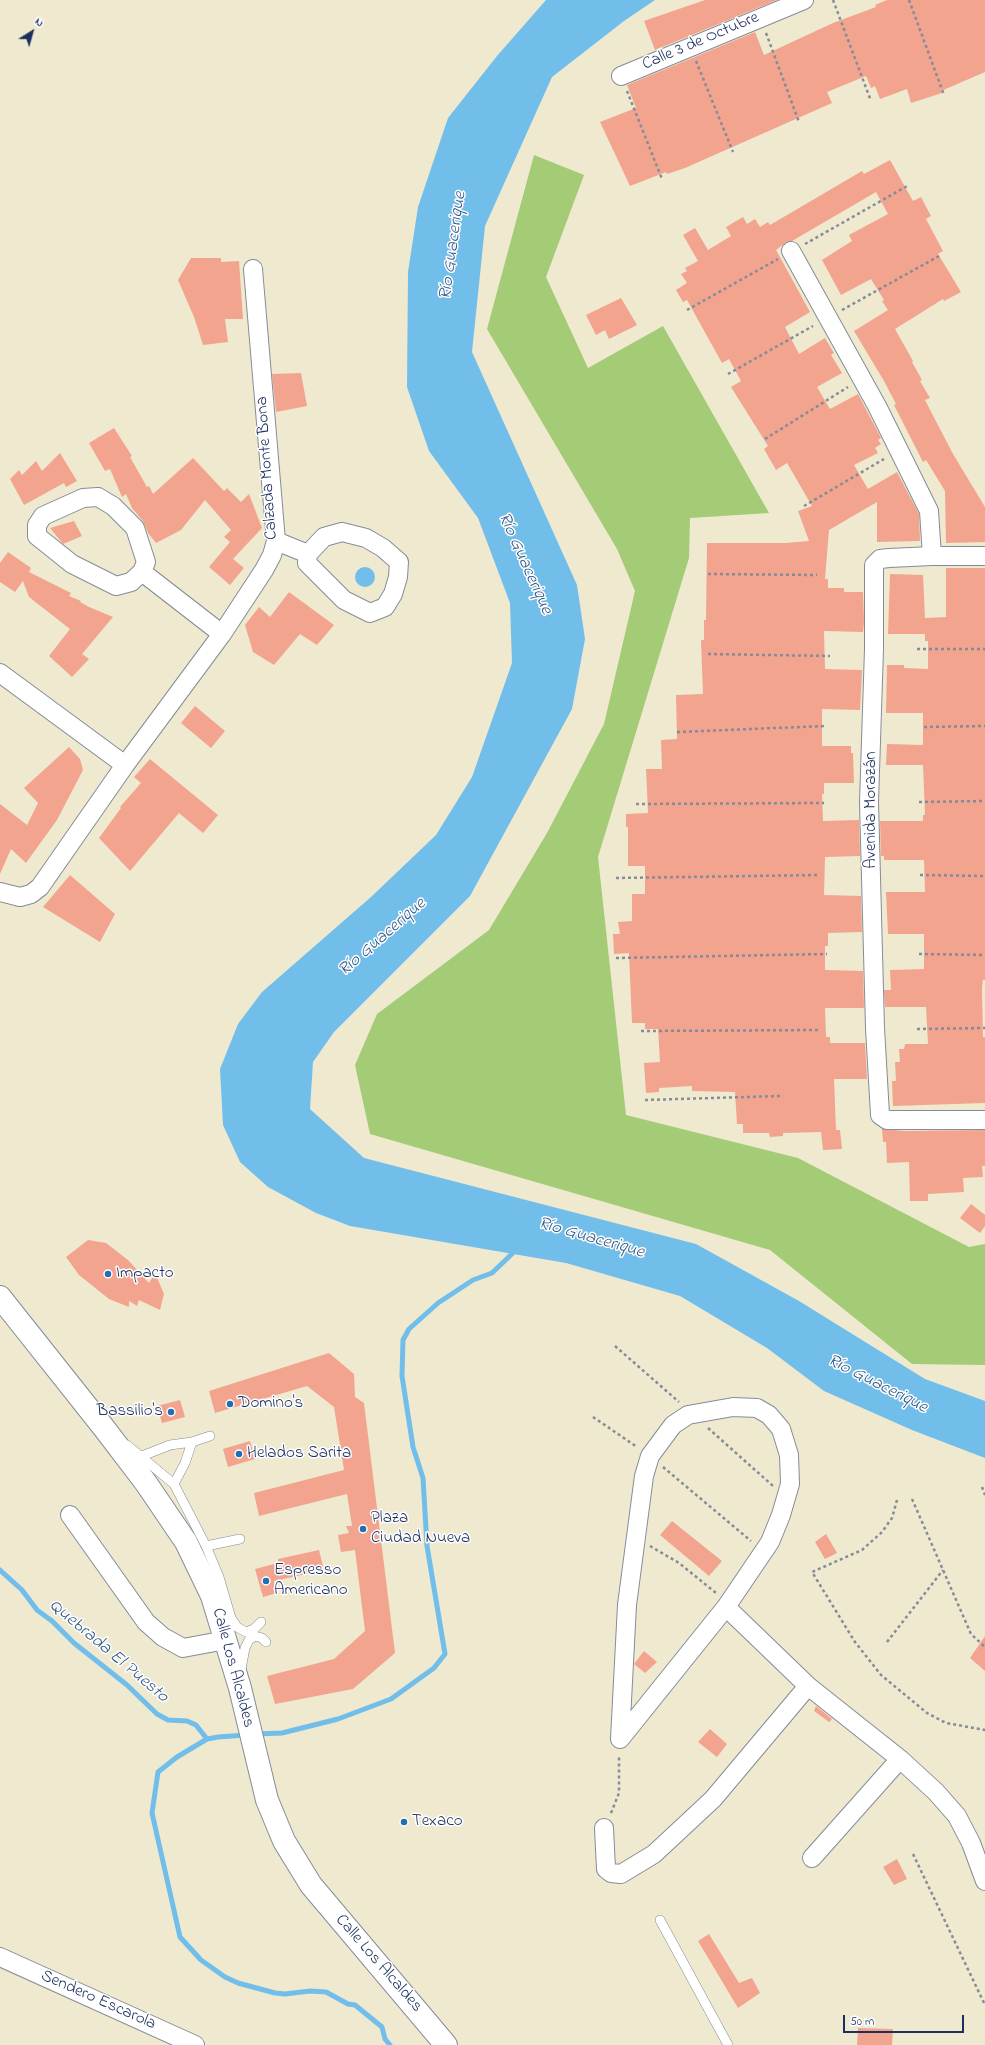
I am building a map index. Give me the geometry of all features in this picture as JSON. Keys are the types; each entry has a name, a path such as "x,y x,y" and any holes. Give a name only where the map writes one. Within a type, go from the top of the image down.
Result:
{"main road":[{"name":"Calle Los Alcaldes","path":"0,1297 104,1428 146,1484 186,1542 212,1596 240,1688 254,1754 267,1800 284,1841 311,1885 446,2045"}],"street":[{"name":"Calle 3 de Octubre","path":"621,76 690,46 804,0"},
{"path":"792,251 862,379 929,511 932,556"},
{"name":"Calzada Monte Bona","path":"0,892 20,897 31,894 40,887 125,765 222,634 272,556 276,541 253,269"},
{"path":"98,497 113,506 135,528 146,562 142,572 131,582 116,586 66,559 37,536 36,525 44,516 83,498 98,497"},
{"path":"342,532 366,538 383,548 399,562 398,577 393,594 385,607 370,613 344,600 307,563 308,554 324,537 342,532"},
{"path":"276,541 308,554"},
{"name":"Avenida Morazán","path":"985,556 932,556 880,559 874,565 874,648 869,802 875,1028 880,1114 887,1120 985,1120"},
{"path":"142,572 222,634"},
{"path":"0,673 125,765"},
{"path":"733,1407 757,1408 769,1415 781,1429 789,1454 790,1484 781,1515 770,1542 727,1605 620,1739 627,1605 644,1476 650,1456 673,1425 688,1415 733,1407"},
{"path":"70,1515 146,1622 163,1637 183,1648 226,1640"},
{"path":"727,1605 808,1686 900,1759 957,1816 971,1843 985,1881"},
{"path":"604,1828 606,1869 611,1873 621,1874 654,1854 714,1799 808,1686"},
{"path":"812,1858 900,1759"},
{"name":"Sendero Escarola","path":"0,1957 196,2045"}],"lane":[{"path":"104,1428 142,1456 174,1484 206,1546 219,1577 231,1618 237,1627 246,1632 254,1629 260,1622"},
{"path":"142,1456 170,1445 192,1442 210,1436"},
{"path":"174,1484 185,1463 192,1442"},
{"path":"206,1546 240,1538"},
{"path":"240,1688 242,1661 247,1644 255,1636 262,1638 266,1642"},
{"path":"660,1920 728,2045"}],"path":[{"path":"833,0 871,101"},
{"path":"909,0 944,95"},
{"path":"760,18 800,122"},
{"path":"690,46 733,152"},
{"path":"621,76 662,179"},
{"path":"765,439 862,379"},
{"path":"804,506 898,451"},
{"path":"708,574 817,576"},
{"path":"917,649 985,649"},
{"path":"708,654 830,656"},
{"path":"677,732 825,726"},
{"path":"924,727 985,726"},
{"path":"919,802 985,801"},
{"path":"636,804 824,803"},
{"path":"616,878 819,875"},
{"path":"920,875 985,876"},
{"path":"616,958 827,954"},
{"path":"919,954 985,955"},
{"path":"917,1029 985,1028"},
{"path":"641,1031 821,1030"},
{"path":"645,1100 780,1096"},
{"path":"593,1417 650,1456 764,1551"},
{"path":"982,1487 985,1495"},
{"path":"912,1499 971,1634 985,1647"},
{"path":"897,1500 892,1518 882,1532 862,1550 812,1572 855,1642 881,1675 927,1713 946,1723 985,1730"},
{"path":"636,1537 679,1563 727,1605"},
{"path":"887,1642 943,1570"},
{"path":"604,1828 619,1793 620,1739"},
{"path":"913,1854 985,2005"}],"green space":[{"path":"534,155 584,175 546,277 588,368 663,326 769,513 690,518 689,558 598,857 626,1115 798,1158 969,1247 985,1244 985,1365 912,1364 770,1250 370,1134 355,1065 377,1014 489,930 547,833 604,724 635,591 617,549 487,329"}],"water":[{"name":"Río Guacerique","path":"546,0 655,0 624,21 552,77 485,226 472,352 577,585 585,639 572,709 470,896 334,1032 313,1062 310,1109 364,1158 696,1244 799,1301 925,1379 985,1401 985,1458 912,1430 824,1391 767,1348 680,1296 566,1263 350,1226 316,1213 268,1187 240,1162 223,1125 220,1069 238,1024 262,992 371,897 436,835 472,777 512,663 510,603 478,518 429,451 407,387 408,272 418,207 448,118 497,56"},
{"path":"365,567 372,570 375,577 372,584 365,587 358,584 355,577 358,570"}],"building":[{"path":"705,0 777,0 655,50 644,21"},
{"path":"887,0 985,0 985,72 941,91 942,93 911,103 907,89 880,99 875,86 871,88 866,76 827,92 832,103 685,168 667,174 666,172 630,186 600,122 636,108 627,85 755,32 764,55 833,23 876,7 875,5"},
{"path":"890,160 913,201 921,197 931,216 926,219 943,251 938,254 961,292 944,301 943,299 895,329 913,361 912,362 922,380 920,381 930,398 925,400 953,454 985,507 985,542 946,543 945,491 926,460 923,462 894,405 896,404 884,381 854,331 888,310 882,301 884,300 871,279 841,295 822,260 852,241 849,235 888,214 876,192 792,241 786,242 776,250 810,312 785,327 799,354 825,338 834,353 831,355 842,373 817,387 830,409 858,394 881,438 878,440 881,444 875,448 878,453 854,465 868,489 897,472 919,514 920,541 877,542 877,502 829,530 825,579 828,579 828,588 844,588 844,592 863,592 864,622 863,632 824,631 825,669 862,670 860,710 822,709 822,746 851,746 851,753 853,753 854,783 824,783 824,794 822,794 823,821 859,820 860,856 825,857 824,895 861,896 862,932 828,933 828,946 825,946 825,970 863,971 864,1008 825,1008 826,1037 830,1037 830,1043 865,1043 867,1079 834,1079 836,1130 840,1130 842,1149 823,1150 821,1132 783,1133 783,1136 770,1137 769,1133 743,1133 743,1124 737,1124 735,1092 692,1091 692,1086 659,1088 659,1092 646,1093 644,1063 660,1062 658,1029 645,1029 645,1023 632,1023 629,953 614,954 613,934 620,934 618,922 632,921 632,894 645,894 645,866 628,866 628,827 626,827 626,814 648,813 646,769 662,769 661,740 677,739 676,695 703,694 701,640 704,640 704,620 706,620 707,543 786,543 809,541 798,511 812,506 787,463 776,470 764,449 768,446 731,387 741,381 729,359 722,363 687,300 683,302 676,290 687,283 681,274 687,271 685,268 698,261 683,235 695,228 708,250 731,236 726,227 743,217 747,224 755,219 760,227 768,222 770,225 862,171 864,174"},
{"path":"191,258 221,258 221,262 239,261 243,319 225,319 228,342 203,345 194,317 178,280"},
{"path":"621,298 637,325 609,339 605,330 596,335 586,315"},
{"path":"301,373 307,406 276,412 272,374"},
{"path":"114,428 132,456 130,457 147,487 149,486 153,494 193,458 224,491 227,488 241,502 249,494 262,528 233,559 244,568 230,585 209,567 230,542 224,537 231,530 205,500 181,530 156,543 148,533 143,521 132,508 126,494 122,497 110,469 105,471 89,443"},
{"path":"60,453 77,481 66,487 64,483 24,505 10,479 19,470 22,475 36,461 42,471"},
{"path":"74,521 82,536 63,544 50,528"},
{"path":"8,552 31,568 29,572 71,593 69,596 81,601 80,602 89,607 113,617 82,654 89,659 72,677 49,656 70,629 29,597 23,581 15,592 0,582 0,563"},
{"path":"946,568 985,568 985,980 983,980 982,989 983,1037 985,1037 985,1103 893,1106 892,1081 896,1081 895,1062 900,1062 899,1049 904,1049 905,1044 928,1044 926,1007 885,1007 884,990 891,990 890,970 924,969 924,934 888,934 886,892 925,892 924,860 884,860 884,856 881,856 880,821 923,821 923,815 925,815 923,765 886,765 887,744 923,745 923,713 886,713 887,665 904,665 904,668 928,669 928,641 925,641 925,634 888,634 890,574 923,575 925,618 946,617"},
{"path":"289,592 334,625 317,645 300,634 274,665 253,652 245,625 259,607 270,617"},
{"path":"195,706 225,731 211,748 181,723"},
{"path":"69,747 80,759 83,770 57,820 26,863 11,849 0,874 0,804 27,825 38,803 24,788"},
{"path":"150,759 218,815 203,833 179,813 130,871 99,838 121,808 120,807 141,783 134,777"},
{"path":"70,875 115,914 100,942 43,907"},
{"path":"882,1129 904,1131 985,1130 985,1166 982,1166 983,1177 963,1178 964,1192 928,1194 928,1201 910,1201 909,1162 887,1163 886,1142 883,1142"},
{"path":"971,1204 985,1215 985,1226 980,1233 960,1218"},
{"name":"Impacto","path":"88,1240 106,1243 128,1260 149,1283 155,1273 164,1294 160,1310 139,1300 137,1306 129,1301 129,1307 109,1299 79,1275 66,1257"},
{"name":"Plaza Ciudad Nueva","path":"329,1353 354,1374 355,1397 364,1403 395,1653 353,1689 275,1704 267,1676 334,1659 365,1631 355,1550 341,1552 338,1535 349,1533 346,1526 352,1526 347,1494 259,1516 254,1493 344,1470 334,1407 307,1386 215,1413 209,1391"},
{"name":"Bassilio's","path":"180,1400 185,1417 162,1423 157,1406"},
{"name":"Helados Sarita","path":"250,1441 255,1459 228,1467 223,1449"},
{"path":"672,1521 722,1561 709,1576 660,1535"},
{"path":"826,1534 837,1553 825,1559 815,1542"},
{"path":"319,1550 324,1570 274,1581 277,1593 263,1597 255,1569 278,1563 278,1559"},
{"path":"985,1636 985,1671 970,1658"},
{"path":"644,1651 657,1662 645,1673 634,1664"},
{"path":"816,1706 832,1719 829,1722 814,1711"},
{"path":"710,1729 727,1744 717,1757 698,1742"},
{"path":"897,1859 907,1879 894,1885 883,1867"},
{"path":"709,1934 739,1983 752,1978 760,1993 738,2008 698,1941"},
{"path":"858,2028 893,2029 892,2045 857,2045"}],"waterway":[{"path":"256,1734 282,1733 338,1719 391,1699 434,1668 445,1654 427,1546 423,1478 413,1447 402,1376 403,1340 409,1329 438,1303 473,1280 492,1273 516,1250"},
{"name":"Quebrada El Puesto","path":"0,1570 22,1590 37,1610 52,1621 74,1643 127,1685 157,1714 168,1720 187,1721 196,1725 207,1739"},
{"path":"246,1735 207,1739 177,1757 158,1772 152,1813 180,1937 201,1960 225,1977 238,1983 275,1993 285,1994 310,1991 326,1992 348,2004 355,2005 382,2027 385,2039 390,2045"}],"place":[{"name":"Impacto","path":"108,1274"},
{"name":"Domino's","path":"230,1404"},
{"name":"Bassilio's","path":"171,1412"},
{"name":"Helados Sarita","path":"239,1454"},
{"name":"Plaza Ciudad Nueva","path":"363,1529"},
{"name":"Espresso Americano","path":"266,1581"},
{"name":"Texaco","path":"404,1822"}]}
